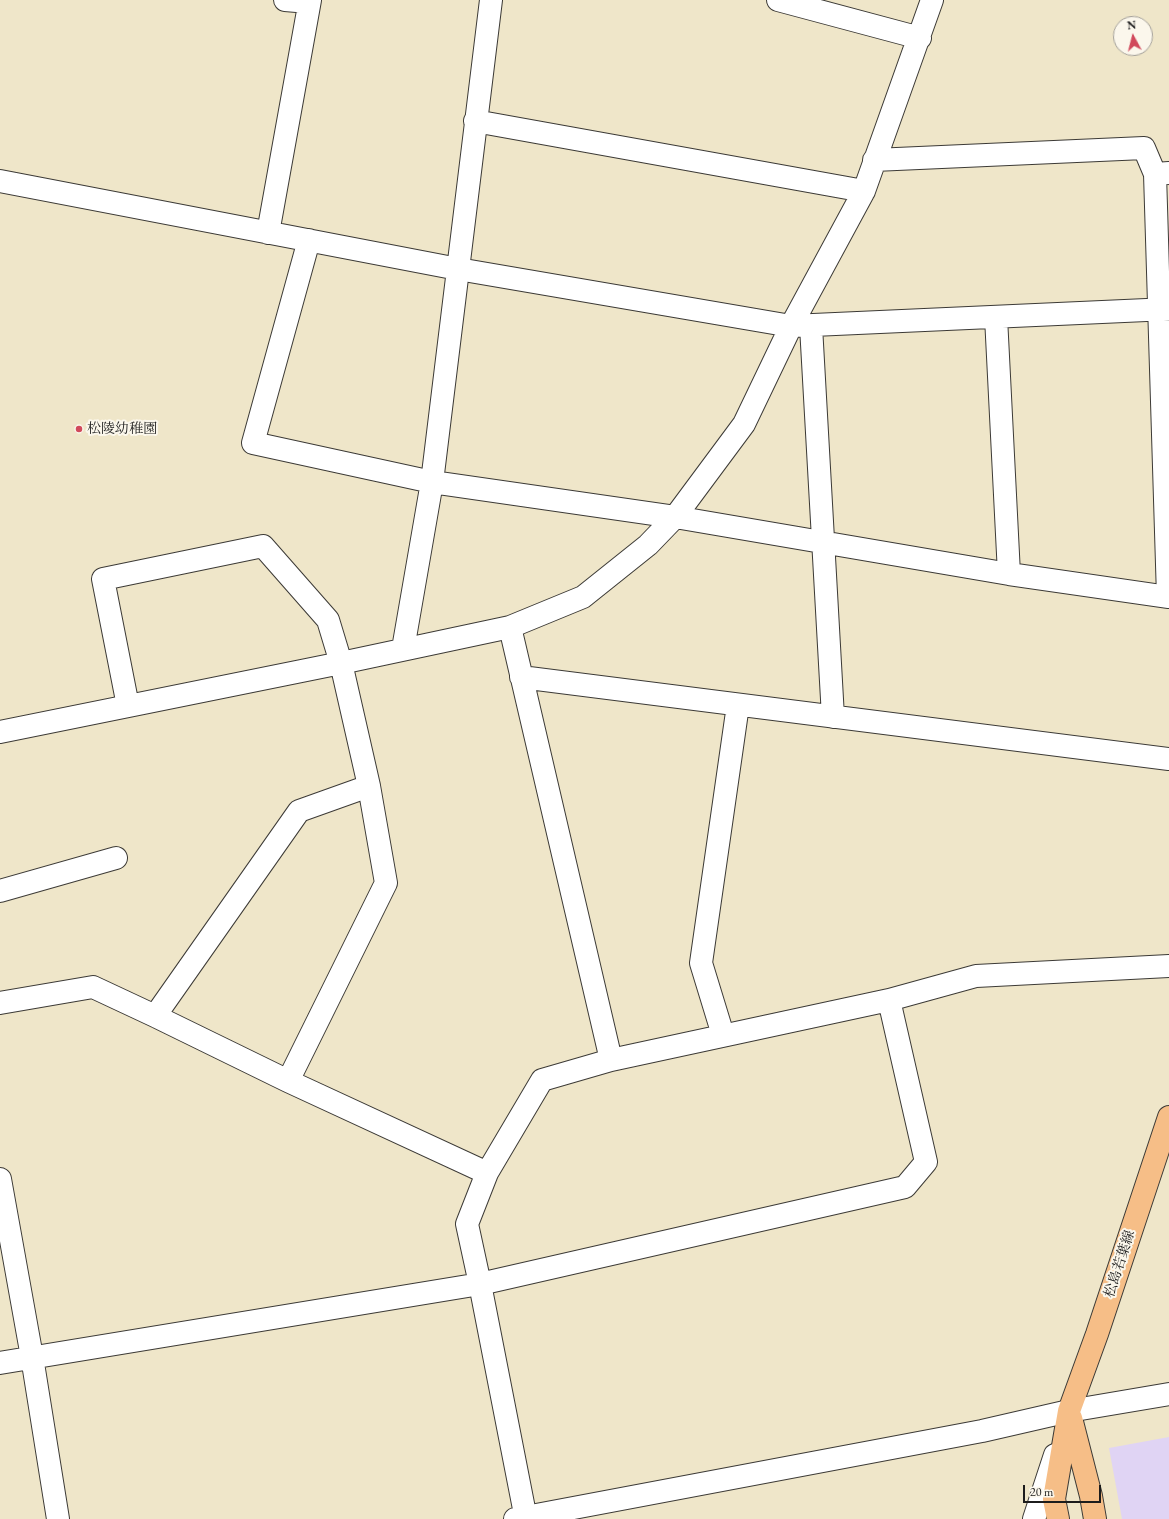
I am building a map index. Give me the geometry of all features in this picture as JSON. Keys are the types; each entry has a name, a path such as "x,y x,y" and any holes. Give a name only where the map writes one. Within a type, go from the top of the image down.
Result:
{"main road":[{"name":"松島若葉線","path":"1058,1519 1054,1499 1069,1411 1097,1334 1169,1116"},
{"path":"1069,1411 1091,1496 1095,1519"}],"street":[{"path":"268,233 310,1 285,0"},
{"path":"403,649 432,482 491,0"},
{"path":"778,0 920,38"},
{"path":"0,732 510,627 583,597 648,545 674,517 744,424 801,326 864,190 920,38 932,0"},
{"path":"475,121 864,190"},
{"path":"309,240 253,443 432,482 674,517 1009,574 1168,597 1162,173 1144,148 874,160"},
{"path":"0,182 458,269 801,326 1164,310"},
{"path":"996,317 1009,574"},
{"path":"801,326 823,542 833,717"},
{"path":"128,706 103,579 263,546 328,620 341,663 369,786 386,883 288,1081"},
{"path":"510,627 611,1060"},
{"path":"521,677 1169,759"},
{"path":"724,1035 701,963 738,705"},
{"path":"155,1016 299,811 369,786"},
{"path":"0,891 116,858"},
{"path":"1169,966 976,976 889,1000 611,1060 542,1080 487,1173 467,1224 480,1284 522,1518 982,1431 1069,1411 1169,1394"},
{"path":"0,1003 93,988 155,1016 288,1081 487,1173"},
{"path":"0,1363 480,1284 905,1187 926,1162 889,1000"},
{"path":"0,1179 32,1357 58,1519"},
{"path":"1034,1519 1069,1411"}],"shaded area":[{"path":"1169,1437 1169,1519 1122,1519 1109,1448"}],"place":[{"name":"松陵幼稚園","path":"79,429"}]}
